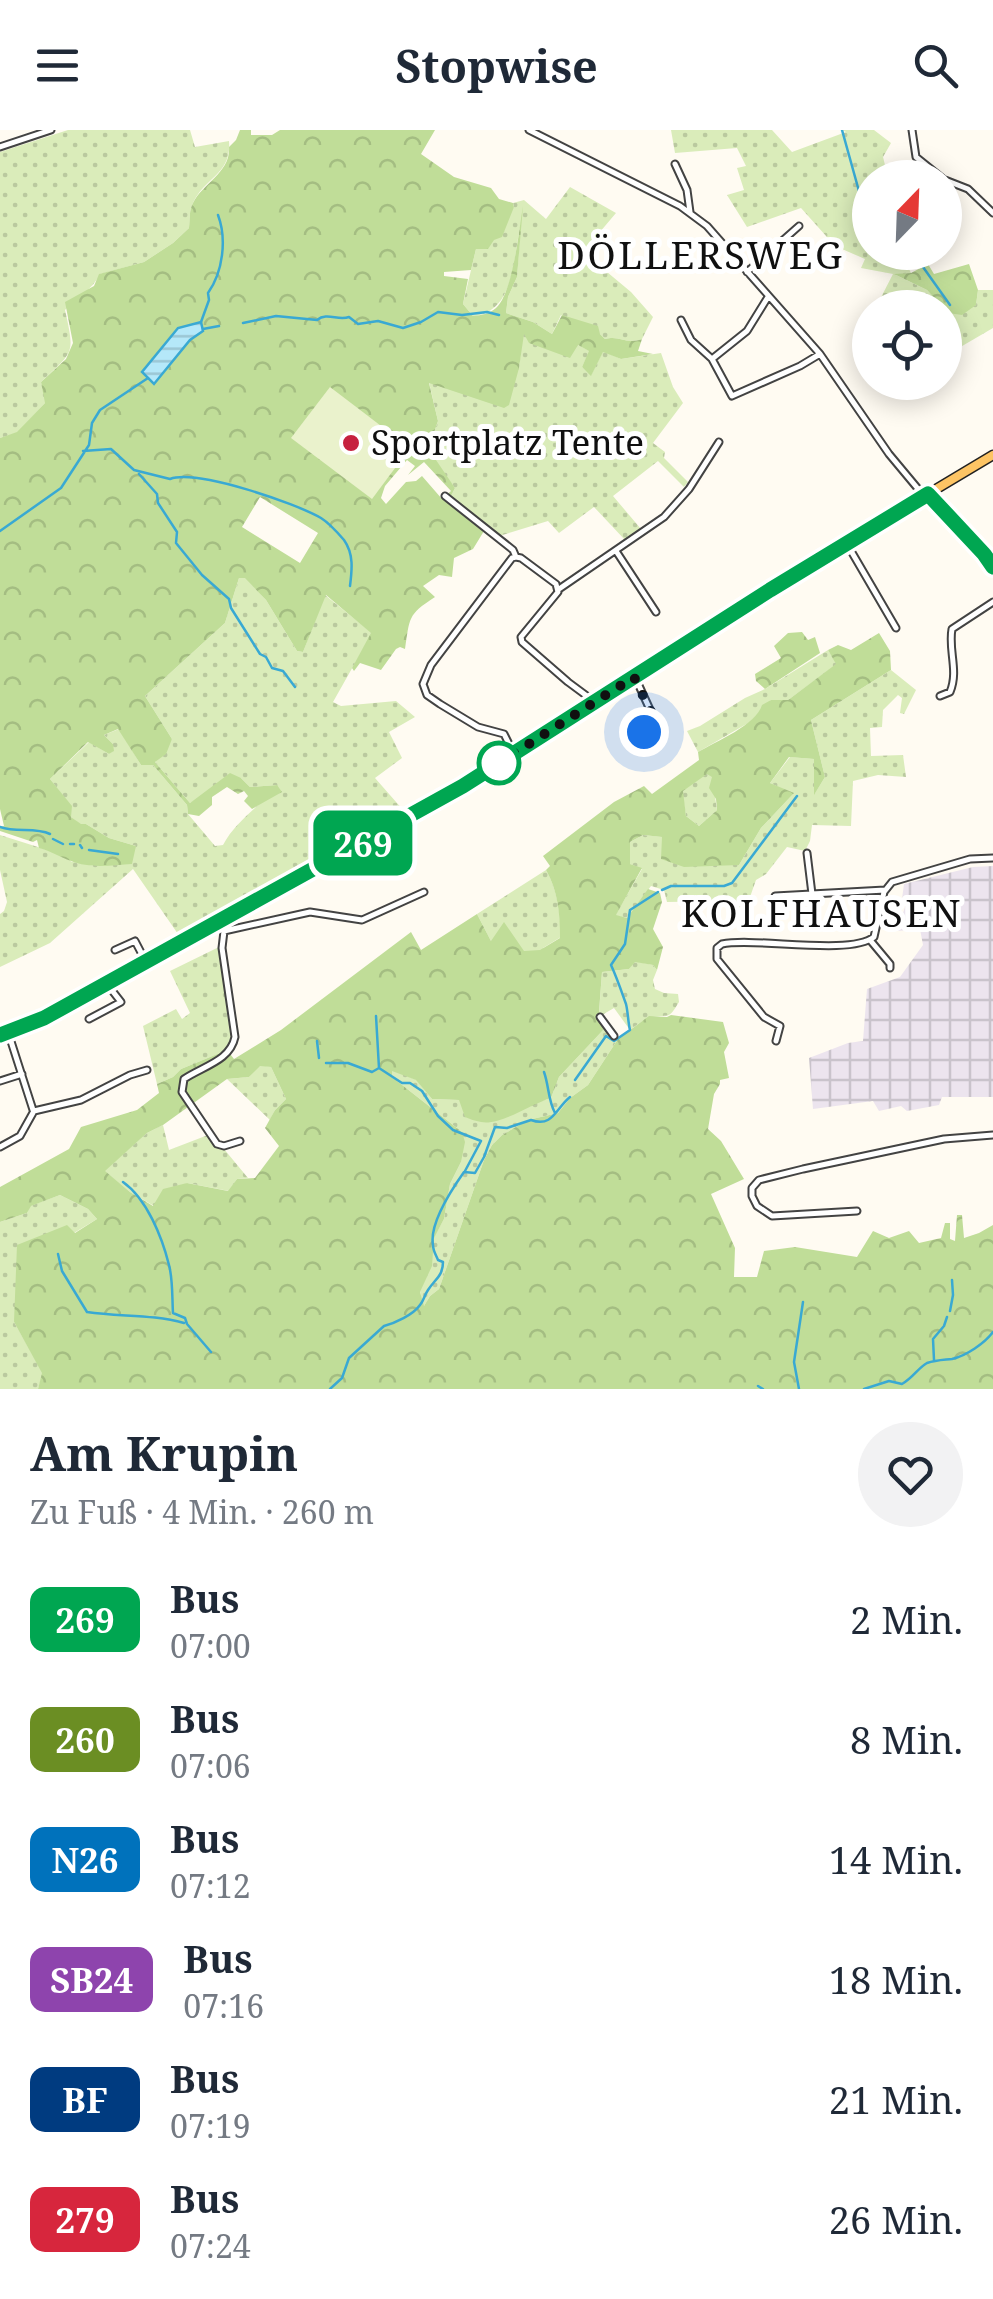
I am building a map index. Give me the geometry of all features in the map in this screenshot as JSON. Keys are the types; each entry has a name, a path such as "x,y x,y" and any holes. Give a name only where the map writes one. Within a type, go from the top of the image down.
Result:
{"main road":[{"path":"4,1034 44,1018 146,962 221,927 260,900 399,823 993,455"}],"street":[{"path":"0,147 51,130"},
{"path":"529,130 690,212 707,226 820,354 889,454 930,493 941,496 944,508 993,567"},
{"path":"912,130 920,160"},
{"path":"675,164 687,190 690,212"},
{"path":"962,187 993,213"},
{"path":"747,272 798,226"},
{"path":"712,359 747,331 768,298"},
{"path":"681,320 691,340 712,359 732,396 820,354"},
{"path":"596,702 568,682 521,637 559,588 664,517 719,442"},
{"path":"445,496 559,588"},
{"path":"846,543 896,628"},
{"path":"616,551 656,612"},
{"path":"514,754 504,734 478,726 437,702 427,694 424,684 431,665 516,557"},
{"path":"940,696 954,685 952,629 993,602"},
{"path":"634,677 658,720 636,742"},
{"path":"806,853 812,894"},
{"path":"776,1041 780,1026 756,1009 717,958 717,948 725,942 860,944 870,940 877,928 885,890 894,880 970,859 993,858"},
{"path":"775,896 885,890"},
{"path":"240,1141 217,1144 182,1092 184,1079 224,1058 233,1048 235,1037 221,927 310,912 362,920 424,892"},
{"path":"870,940 890,968"},
{"path":"115,950 135,941 146,962"},
{"path":"88,1019 120,1002 107,984"},
{"path":"600,1017 614,1036"},
{"path":"0,1147 20,1136 34,1111 4,1034"},
{"path":"34,1111 81,1100 147,1070"},
{"path":"0,1080 22,1074"},
{"path":"857,1212 772,1216 757,1206 752,1188 762,1178 803,1168 944,1139 993,1135"}],"shaded area":[{"path":"993,866 993,1097 942,1097 939,1105 907,1111 901,1106 879,1111 873,1101 813,1109 809,1058 863,1041 867,989 900,977 923,945 920,929 897,931 906,904 902,899 904,884"}],"green space":[{"path":"68,130 190,130 195,147 229,141 229,152 222,169 193,203 189,228 144,262 100,274 65,310 71,344 66,357 41,382 46,402 17,433 0,438 0,152"},
{"path":"240,130 251,130 251,135 272,135 280,130 435,130 421,154 454,177 491,188 499,199 513,203 514,207 502,237 488,249 476,249 471,270 444,272 444,276 468,279 463,304 473,316 491,312 507,289 523,206 517,277 506,313 533,322 552,334 562,315 598,326 605,339 642,339 638,351 653,354 621,359 603,352 591,376 582,367 589,351 578,345 570,358 529,343 524,334 509,405 504,408 429,383 438,421 427,453 455,488 450,498 484,531 473,549 454,558 452,577 439,575 423,586 435,597 411,618 405,649 396,649 381,670 360,663 354,671 352,668 371,633 326,595 303,652 297,651 266,600 245,578 239,578 225,623 145,696 172,739 166,754 155,762 190,803 230,773 250,787 277,785 282,792 252,809 244,801 248,796 244,791 238,794 227,787 212,797 212,805 199,816 188,814 187,805 153,765 141,765 118,729 104,735 114,751 109,754 88,742 50,779 72,806 71,817 109,838 136,846 132,864 78,863 39,848 37,840 0,831 4,826 0,809 0,438 17,432 45,403 41,382 66,359 73,343 65,302 94,286 99,274 144,262 189,228 193,203 226,163 229,147","holes":["178,328 203,331 190,340 153,383 143,372","407,460 415,466 408,475 424,462 451,491 442,499 422,476 406,482 386,504 381,498 385,486","260,497 318,533 300,563 242,527"]},
{"path":"671,130 772,130 792,152 846,132 842,130 874,130 891,143 884,160 852,160 852,253 835,246 801,208 747,227 727,195 744,190 737,168 746,166 737,148 675,153"},
{"path":"570,187 616,213 583,252 631,292 653,317 642,339 605,339 561,315 552,334 533,322 506,313 517,277 521,223 510,280 498,304 473,316 463,304 476,249 514,207 513,203 524,200 546,219"},
{"path":"969,264 978,290 976,305 962,315 962,290 927,290 894,274 962,270 962,266"},
{"path":"872,270 910,270 911,273 896,275 927,290 885,290 893,274"},
{"path":"978,290 993,290 993,328 962,346 962,309 976,305"},
{"path":"523,332 590,351 582,367 591,375 603,351 621,359 661,353 683,403 653,443 688,482 684,487 658,461 613,496 641,529 625,540 594,507 559,533 548,521 496,540 450,498 455,488 427,453 438,421 429,382 519,368"},
{"name":"Sportplatz Tente","path":"330,387 410,448 372,499 291,438"},
{"path":"245,577 266,600 297,651 303,652 325,595 372,633 333,702 341,706 396,701 415,717 389,732 402,758 375,778 404,811 178,934 133,869 50,943 0,967 0,914 7,902 0,870 0,835 60,854 72,862 136,846 81,825 71,817 71,806 50,779 89,742 109,754 113,744 104,735 119,729 141,765 153,765 215,846 223,845 277,785 250,787 241,778 190,803 155,762 172,739 145,696 225,623 239,578"},
{"path":"802,632 808,640 815,637 820,653 765,689 756,681 755,674 781,658 774,646 788,633"},
{"path":"879,633 890,651 891,670 811,720 825,777 814,795 814,759 789,757 770,783 794,793 761,828 739,865 684,867 661,859 662,837 643,835 630,842 630,864 642,868 616,915 627,918 648,889 660,893 662,902 653,929 663,947 657,970 653,965 635,962 629,969 602,972 602,1015 598,1019 606,1027 559,1077 551,1098 506,1118 481,1122 465,1117 459,1100 432,1099 416,1080 392,1071 392,1077 462,1132 465,1142 450,1184 444,1219 434,1238 432,1266 420,1292 424,1306 439,1289 484,1160 502,1135 528,1120 558,1113 588,1085 618,1039 649,1016 723,1022 729,1043 724,1052 729,1078 720,1080 714,1094 708,1129 721,1141 744,1179 711,1194 735,1248 734,1277 757,1277 764,1251 795,1247 857,1257 873,1231 889,1238 909,1231 919,1243 941,1238 945,1223 950,1223 950,1239 955,1241 957,1215 962,1215 964,1238 993,1225 993,1389 38,1389 42,1373 14,1322 17,1245 67,1225 75,1233 97,1219 88,1209 60,1195 0,1222 0,1187 69,1149 81,1127 137,1110 159,1093 157,1084 181,1069 227,1050 234,1059 281,1030 411,932 421,950 477,914 491,941 504,922 524,951 540,950 560,938 558,903 546,870 550,866 543,856 614,802 644,786 652,794 699,760 698,752 744,726 762,705 771,700 788,700 836,664 828,650 838,645 851,650","holes":["707,774 712,777 709,788 717,810 699,826 686,816 683,791","260,1066 271,1067 286,1099 265,1128 279,1146 255,1178 237,1179 228,1191 187,1183 163,1189 153,1206 105,1171 147,1133 227,1079 249,1077"]},
{"path":"828,650 837,664 788,700 771,700 750,722 698,752 687,731"},
{"path":"891,670 916,690 904,714 900,713 902,698 898,695 883,710 882,727 870,728 871,756 903,755 906,777 878,775 853,781 851,826 812,825 805,851 787,847 766,874 756,880 750,897 734,913 726,901 667,902 664,890 651,886 627,918 615,916 642,869 630,864 630,842 643,835 663,837 739,865 761,828 793,794 770,783 790,757 814,759 815,793 825,777 811,720"},
{"path":"707,773 712,776 717,810 699,826 686,816 682,791"},
{"path":"546,870 556,894 561,937 543,948 568,963 442,945 491,941 477,914"},
{"path":"219,947 233,1036 227,1050 181,1069 157,1084 143,1026 176,1009 182,1019 190,1013 170,971"},
{"path":"634,961 653,965 657,970 655,989 678,994 679,1002 668,1015 649,1018 630,1030 614,1008 599,1013 602,972 629,969"},
{"path":"606,1027 618,1039 588,1085 558,1113 528,1120 492,1145 439,1289 423,1308 420,1291 431,1266 434,1237 444,1219 450,1184 461,1162 462,1132 392,1077 392,1070 417,1080 432,1099 459,1100 503,1118 551,1098 559,1077"},
{"path":"260,1065 271,1067 286,1099 270,1120 227,1079 249,1077"},
{"path":"163,1125 169,1150 208,1135 248,1178 237,1179 229,1191 187,1183 154,1206 104,1171 147,1133"},
{"path":"60,1195 88,1209 97,1219 74,1233 14,1322 43,1373 38,1389 0,1389 0,1222"}],"water":[{"path":"201,322 203,331 190,340 154,384 142,372 178,328"}],"waterway":[{"path":"842,130 852,166"},
{"path":"201,322 222,255 218,215"},
{"path":"925,270 939,290"},
{"path":"243,323 276,316 317,320 349,317 358,324 378,321 403,328 438,312 499,315"},
{"path":"203,329 219,326"},
{"path":"0,531 61,488 89,445 92,423 100,410 148,378"},
{"path":"83,451 111,449 134,470 170,479 223,483 269,496 321,518 347,545 352,562 350,586"},
{"path":"139,474 157,494 158,503 177,532 176,543 202,575 229,599 260,654 272,668 283,671 295,687"},
{"path":"662,890 671,886 732,883 797,796"},
{"path":"0,827 50,834"},
{"path":"53,839 63,844"},
{"path":"89,850 118,854"},
{"path":"575,1080 606,1036 614,1041 630,1030 626,1004 611,965 625,944 630,910 658,892"},
{"path":"376,1016 379,1068"},
{"path":"317,1041 319,1058"},
{"path":"326,1063 348,1063 372,1072 379,1068 422,1091 438,1116 453,1130 481,1141 465,1171"},
{"path":"544,1072 555,1113"},
{"path":"330,1389 342,1378 349,1358 384,1326 417,1309 440,1274 443,1262 438,1260 433,1245 438,1217 464,1172 475,1173 495,1127 544,1121 554,1116 570,1097"},
{"path":"123,1182 146,1208 162,1243 170,1271 173,1313 185,1318 211,1352"},
{"path":"58,1254 62,1271 87,1312 184,1323"},
{"path":"950,1311 952,1280"},
{"path":"799,1389 794,1362 803,1302"},
{"path":"934,1360 933,1339 947,1317"},
{"path":"864,1389 889,1381 902,1384 927,1363 963,1355 993,1332"},
{"path":"758,1386 763,1389"}],"bus line":[{"name":"269","path":"0,1035 44,1018 463,786 928,494 993,567"}],"place":[{"name":"Sportplatz Tente","path":"351,443"}],"district":[{"name":"DÖLLERSWEG","path":"701,256"},
{"name":"KOLFHAUSEN","path":"822,914"}],"route":[{"path":"499,763 634,677 658,720 644,732"}]}
